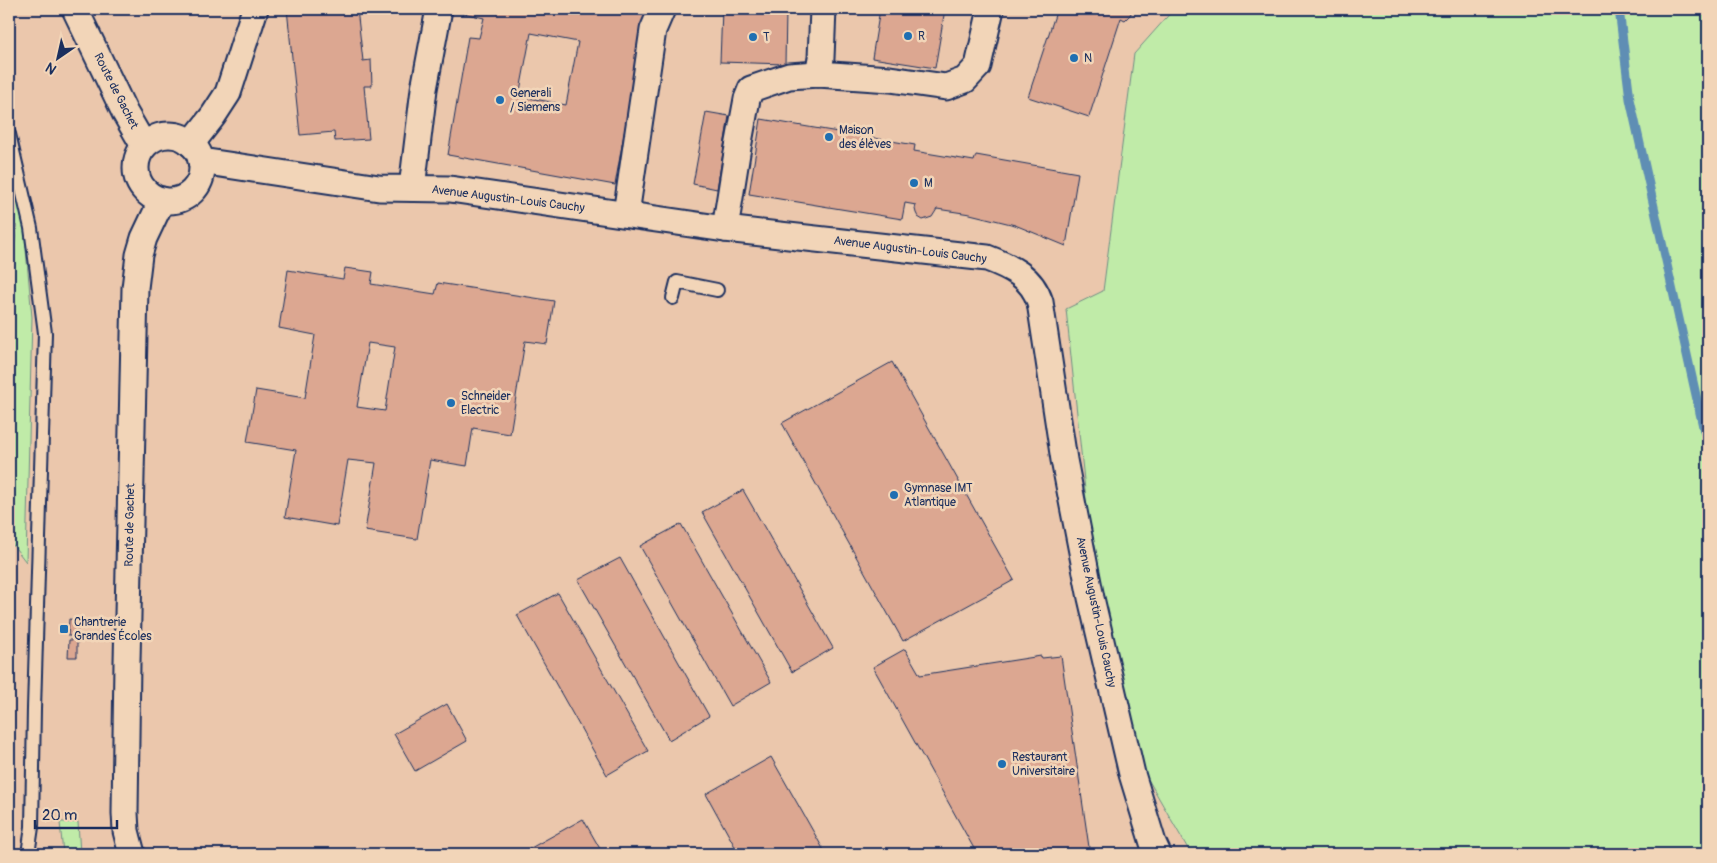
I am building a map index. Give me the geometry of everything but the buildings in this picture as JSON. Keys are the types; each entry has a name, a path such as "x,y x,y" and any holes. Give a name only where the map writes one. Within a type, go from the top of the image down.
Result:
{"street":[{"name":"Route de Gachet","path":"74,9 125,113 144,146"},
{"path":"196,152 179,137 170,135 156,137 144,146 139,153 136,162 138,180 146,191 162,200 181,198 194,189 200,176 196,152 213,116 228,93 255,9"},
{"path":"412,188 424,89 439,9"},
{"path":"626,214 654,30 662,9"},
{"path":"818,74 821,58 823,9"},
{"path":"725,229 743,117 751,89 789,76 818,74 890,79 946,87 964,80 978,66 991,9"},
{"name":"Avenue Augustin-Louis Cauchy","path":"196,152 380,188 450,189 725,229 988,258 1021,274 1038,294 1064,460 1091,598 1132,774 1158,854"},
{"name":"Route de Gachet","path":"132,854 126,831 126,803 127,662 135,306 139,255 144,238 162,200"}],"lane":[{"path":"9,134 31,228 45,332 32,827 28,854"},
{"path":"673,298 677,282 717,290"}],"shaded area":[{"path":"9,9 1174,9 1134,54 1103,291 1137,760 1191,854 9,854"}],"green space":[{"path":"1174,9 1708,9 1708,854 1191,854 1137,760 1089,528 1066,309 1103,291 1134,54"},
{"path":"9,163 15,181 24,227 32,317 26,562 9,540 9,282 17,226 9,224"},
{"path":"60,822 78,822 80,854 63,854"}],"waterway":[{"path":"1619,9 1630,99 1704,431 1708,440"}],"place":[{"name":"R","path":"908,36"},
{"name":"T","path":"753,37"},
{"name":"N","path":"1074,58"},
{"name":"Generali / Siemens","path":"500,100"},
{"name":"Maison des élèves","path":"829,137"},
{"name":"M","path":"914,183"},
{"name":"Schneider Electric","path":"451,403"},
{"name":"Gymnase IMT Atlantique","path":"894,495"},
{"name":"Chantrerie Grandes Écoles","path":"64,629"},
{"name":"Restaurant Universitaire","path":"1002,764"}]}
